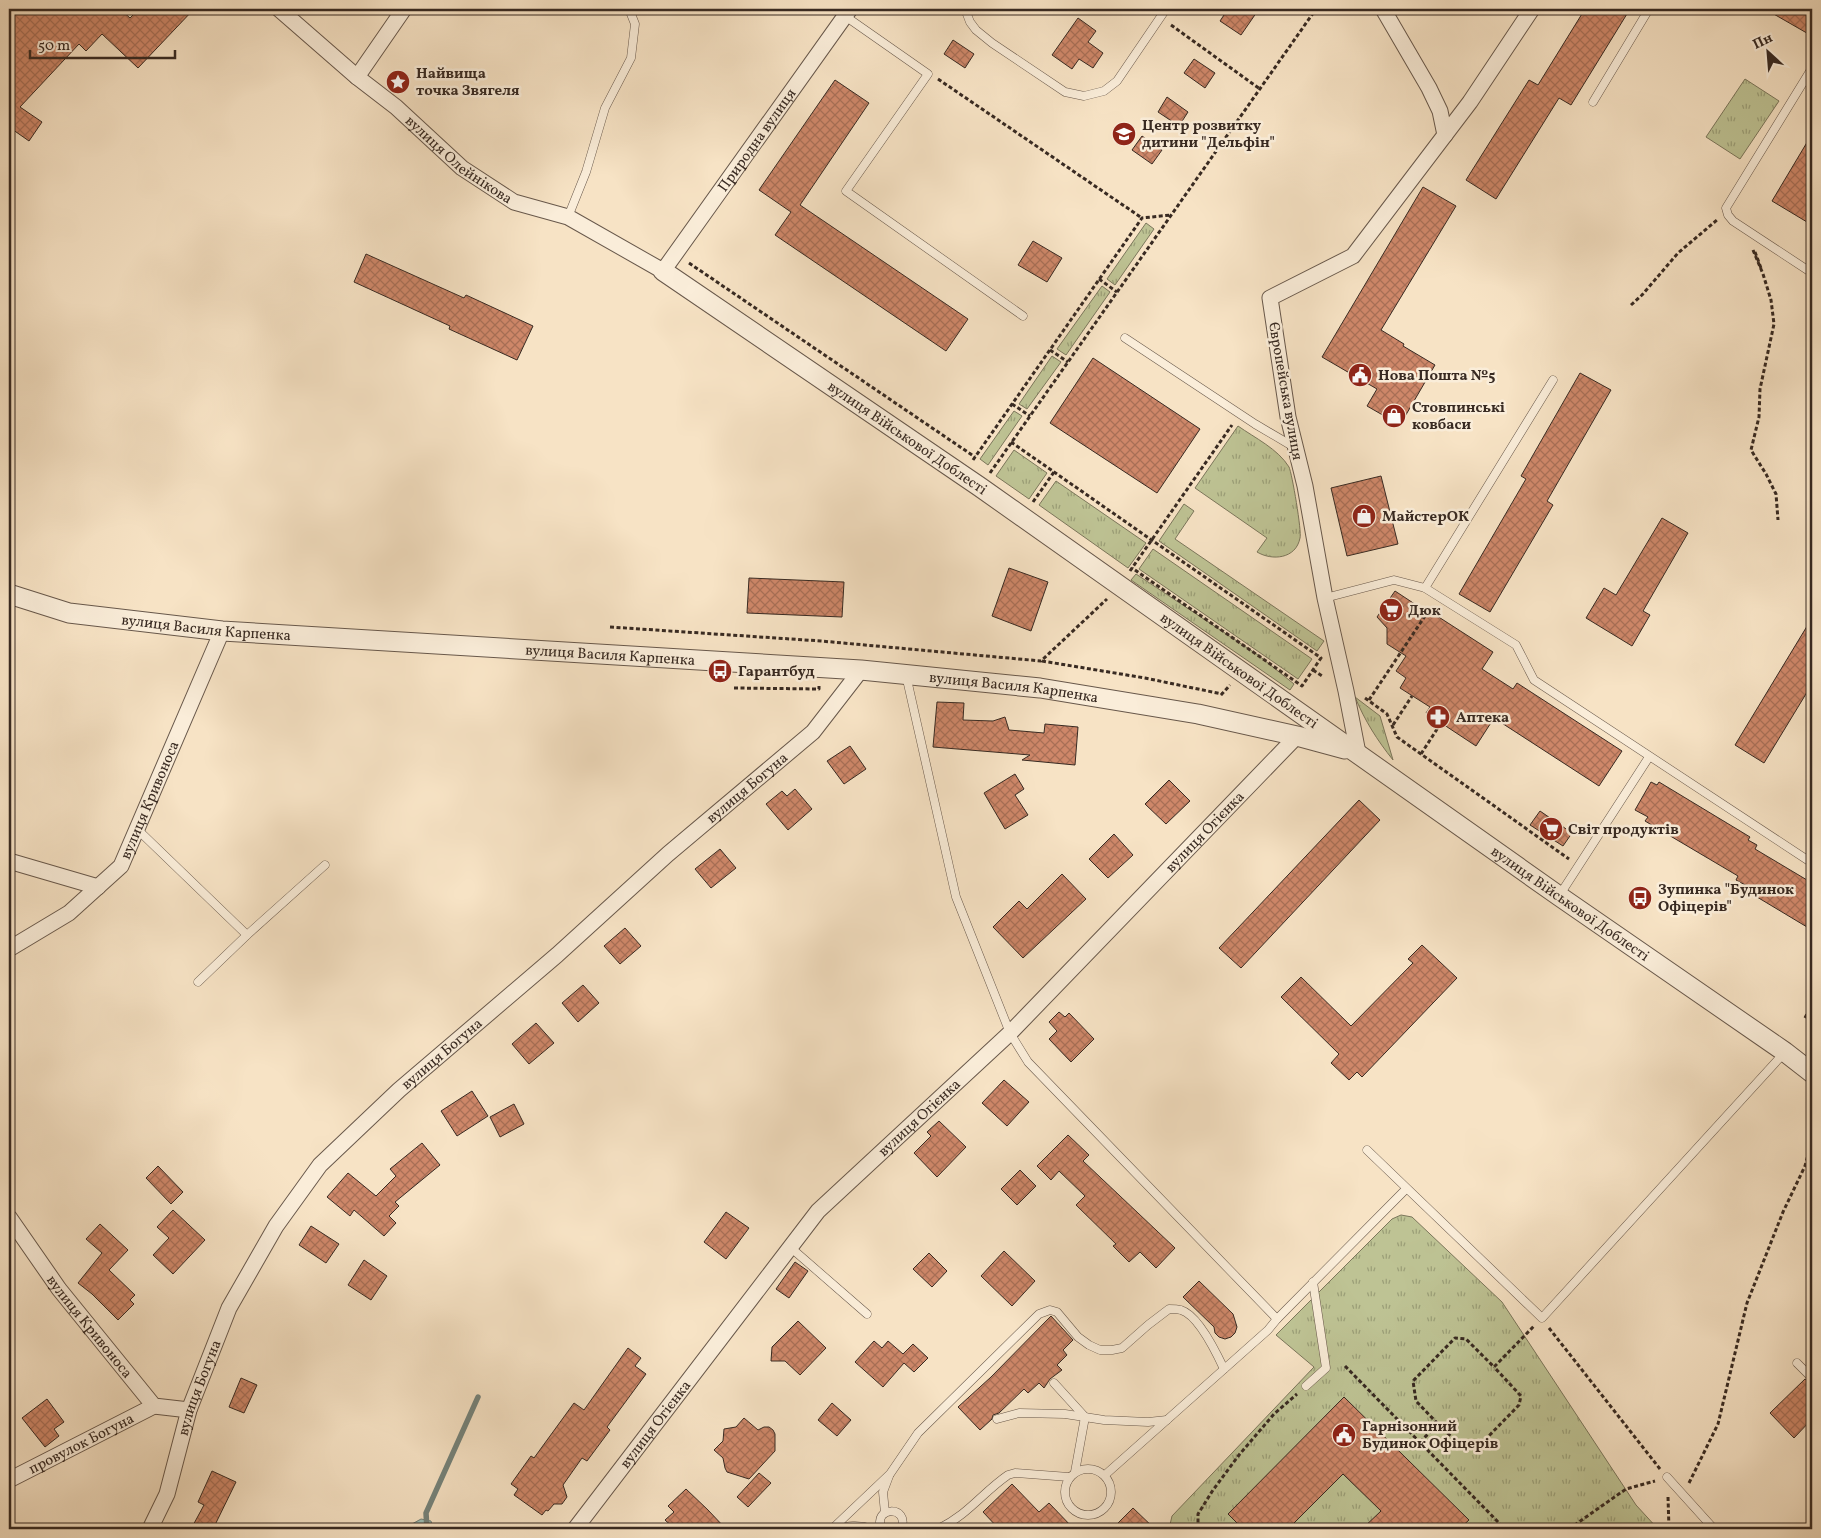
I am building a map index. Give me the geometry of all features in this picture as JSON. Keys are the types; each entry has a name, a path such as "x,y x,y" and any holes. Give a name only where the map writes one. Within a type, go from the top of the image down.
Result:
{"street":[{"name":"вулиця Олейнікова","path":"279,9 357,77 396,107 462,168 514,202 568,217 663,271"},
{"path":"357,77 404,9"},
{"path":"1383,9 1429,88 1440,111 1445,136"},
{"name":"Європейська вулиця","path":"1358,753 1325,598 1304,486 1288,417 1270,298 1352,256 1470,102 1532,9"},
{"name":"Природна вулиця","path":"663,271 847,12"},
{"name":"вулиця Військової Доблесті","path":"663,271 980,487 1559,896 1785,1052 1812,1073"},
{"name":"вулиця Василя Карпенка","path":"9,594 69,613 222,631 861,670 1040,688 1198,714 1297,736 1358,753"},
{"name":"вулиця Кривоноса","path":"9,949 69,913 121,866 222,631"},
{"name":"вулиця Богуна","path":"150,1529 167,1494 189,1410 229,1308 276,1226 320,1165 399,1090 557,955 668,854 813,732 861,670"},
{"name":"вулиця Огієнка","path":"575,1529 818,1211 1010,1033 1297,736"},
{"path":"9,861 98,887"},
{"name":"вулиця Кривоноса","path":"9,1217 59,1289 154,1406"},
{"path":"154,1406 189,1410"},
{"name":"провулок Богуна","path":"9,1480 154,1406"}],"lane":[{"path":"568,217 586,172 605,108 631,58 635,24 629,9"},
{"path":"965,9 970,22 976,30 992,43 1065,92 1084,96 1104,91 1117,81 1166,9"},
{"path":"1593,102 1649,9"},
{"path":"847,12 928,74 846,192 1023,316"},
{"path":"1812,68 1726,208 1733,221 1812,273"},
{"path":"1125,338 1240,414 1295,447"},
{"path":"1425,588 1553,380"},
{"path":"1325,598 1394,580 1425,588 1516,645 1534,680 1812,863"},
{"path":"905,675 956,897 1010,1033 1028,1062 1277,1319"},
{"path":"1559,896 1648,756"},
{"path":"137,829 247,935"},
{"path":"198,982 325,865"},
{"path":"1366,1150 1542,1318 1785,1052"},
{"path":"1105,1475 1268,1330 1406,1189"},
{"path":"790,1247 867,1314"},
{"path":"1306,1386 1326,1368 1313,1282"},
{"path":"833,1529 890,1474 918,1433 1039,1314 1050,1310 1056,1312 1078,1337 1089,1345 1100,1350 1112,1350 1122,1348 1169,1309 1182,1310 1192,1318 1207,1338 1224,1369"},
{"path":"1797,1363 1812,1378"},
{"path":"1054,1383 1085,1417"},
{"path":"996,1419 1019,1413 1065,1414 1148,1422 1167,1420"},
{"path":"938,1529 964,1514 1008,1475 1016,1473 1072,1475 1082,1469 1091,1468 1105,1475 1110,1482 1110,1498 1107,1506 1093,1514 1085,1515 1071,1508 1066,1501 1064,1493 1065,1485 1072,1475 1085,1417"},
{"path":"882,1529 880,1522 885,1513 883,1492 890,1474"},
{"path":"1667,1477 1714,1529"},
{"path":"885,1513 895,1511 900,1514 902,1529"},
{"path":"833,1529 861,1525 872,1529"}],"path":[{"path":"980,487 1316,9"},
{"path":"1160,18 1260,89"},
{"path":"928,74 939,79 1142,218 1171,214"},
{"path":"1631,305 1678,253 1727,212"},
{"path":"970,464 1142,218"},
{"path":"1746,229 1771,300 1774,324 1760,389 1759,418 1751,450 1776,494 1778,520"},
{"path":"676,254 975,457"},
{"path":"1099,279 1117,292"},
{"path":"1050,350 1068,362"},
{"path":"1012,404 1030,416"},
{"path":"1041,661 1119,586 1240,414"},
{"path":"1011,442 1321,658 1302,686 1132,568"},
{"path":"1030,506 1054,472"},
{"path":"1369,700 1438,596"},
{"path":"610,627 821,641 1041,661 1145,678 1222,694"},
{"path":"1313,670 1322,676"},
{"path":"1215,701 1232,684"},
{"path":"1360,695 1387,714 1393,725 1396,737 1578,865"},
{"path":"1393,725 1412,696"},
{"path":"1421,754 1441,723"},
{"path":"1805,1018 1812,1004"},
{"path":"1683,1495 1718,1424 1747,1303 1783,1212 1805,1166 1812,1140"},
{"path":"1494,1366 1542,1318 1667,1477 1669,1529"},
{"path":"1455,1338 1466,1339 1494,1366 1520,1396 1519,1404 1478,1447 1461,1446 1416,1401 1413,1381 1455,1338"},
{"path":"1345,1366 1505,1529"},
{"path":"1198,1529 1198,1514 1239,1455 1274,1414 1306,1386"},
{"path":"1420,1442 1438,1424"},
{"path":"1569,1529 1626,1489 1667,1477"}],"green space":[{"path":"1745,79 1779,101 1740,159 1706,137"},
{"path":"1146,223 1154,229 1115,285 1107,279"},
{"path":"1102,286 1110,292 1066,355 1057,349"},
{"path":"1052,356 1061,362 1027,409 1019,404"},
{"path":"1014,411 1022,416 988,465 980,459"},
{"path":"1238,426 1273,449 1289,467 1300,525 1300,538 1298,545 1289,554 1269,557 1257,552 1267,538 1195,488"},
{"path":"1014,450 1047,473 1029,499 996,476"},
{"path":"1056,481 1146,543 1128,568 1039,505"},
{"path":"1184,504 1194,511 1175,539 1324,641 1317,651 1159,541"},
{"path":"1153,549 1312,659 1298,679 1139,569"},
{"path":"1136,574 1258,655 1294,684 1290,690 1131,580"},
{"path":"1355,697 1380,716 1393,760 1372,730"},
{"path":"1401,1215 1412,1217 1502,1302 1636,1505 1658,1529 1169,1529 1172,1516 1314,1367 1276,1335 1392,1219"}],"water":[{"path":"421,1519 431,1521 433,1529 409,1529 412,1524"}],"building":[{"path":"9,9 120,9 130,18 139,9 194,9 138,68 102,34 86,51 79,44 20,107 42,122 29,141 9,127"},
{"path":"1228,9 1259,9 1241,35 1220,21"},
{"path":"1585,9 1630,9 1571,105 1559,98 1496,199 1466,180 1529,80 1538,85"},
{"path":"1765,9 1812,9 1812,36"},
{"path":"1078,18 1096,31 1088,42 1103,53 1093,68 1079,59 1072,69 1052,55"},
{"path":"953,40 974,54 965,68 944,54"},
{"path":"1194,59 1215,73 1205,88 1184,73"},
{"path":"835,80 869,103 800,205 968,319 946,351 775,235 791,212 759,190"},
{"path":"1167,97 1188,112 1179,126 1158,112"},
{"path":"1812,134 1812,225 1772,201"},
{"path":"1142,136 1162,150 1152,164 1132,150"},
{"path":"1423,187 1456,206 1381,330 1435,365 1400,425 1367,406 1377,389 1322,357"},
{"path":"1033,241 1062,258 1047,282 1018,265"},
{"path":"366,254 464,298 466,295 533,326 517,360 449,329 450,326 354,282"},
{"path":"1093,358 1200,429 1157,493 1050,423"},
{"path":"1580,373 1611,390 1547,501 1553,505 1490,612 1459,594 1526,479 1521,476"},
{"name":"МайстерОК","path":"1381,476 1398,544 1347,556 1331,488"},
{"path":"1662,518 1688,533 1643,611 1650,615 1632,646 1586,618 1604,588 1616,595"},
{"path":"1009,568 1048,582 1031,631 992,616"},
{"path":"749,578 844,582 842,617 747,613"},
{"path":"1395,591 1493,652 1482,669 1513,689 1517,683 1622,751 1599,786 1494,718 1476,746 1426,713 1430,707 1400,688 1406,678 1396,671 1406,656 1387,644 1387,628 1377,617"},
{"path":"1812,618 1812,684 1764,763 1735,745"},
{"path":"937,702 964,703 963,720 993,721 1005,717 1009,730 1044,733 1045,724 1078,727 1075,765 1022,760 1030,755 933,747"},
{"path":"850,746 866,769 844,784 827,761"},
{"path":"1015,774 1024,789 1015,795 1028,815 1005,829 984,793"},
{"path":"1169,780 1190,801 1166,824 1145,804"},
{"path":"1651,782 1657,785 1659,782 1750,837 1748,840 1757,845 1755,849 1812,883 1812,930 1747,891 1749,887 1736,880 1738,876 1645,821 1648,817 1635,810"},
{"path":"795,789 812,809 788,830 766,804 782,791 787,796"},
{"path":"1359,800 1380,820 1241,968 1219,948"},
{"name":"Світ продуктів","path":"1540,811 1572,833 1563,846 1530,825"},
{"path":"1114,834 1133,855 1108,878 1089,859"},
{"path":"720,849 736,868 711,888 695,869"},
{"path":"1062,874 1086,899 1023,958 993,927 1019,901 1027,909"},
{"path":"625,928 641,946 620,964 604,946"},
{"path":"1422,945 1457,978 1362,1077 1357,1072 1349,1080 1331,1063 1339,1054 1281,997 1301,977 1351,1026 1413,963 1408,959"},
{"path":"583,985 599,1003 578,1022 562,1003"},
{"path":"1059,1012 1065,1017 1069,1013 1094,1039 1071,1062 1049,1039 1057,1031 1049,1022"},
{"path":"536,1023 554,1043 529,1064 512,1044"},
{"path":"1004,1080 1029,1102 1007,1126 982,1103"},
{"path":"472,1091 488,1116 457,1136 441,1111"},
{"path":"514,1104 524,1124 500,1137 490,1117"},
{"path":"939,1121 966,1147 937,1177 914,1153 931,1136 927,1132"},
{"path":"1068,1135 1089,1155 1083,1161 1175,1248 1156,1268 1140,1252 1129,1262 1113,1246 1116,1244 1076,1205 1085,1196 1059,1171 1051,1180 1037,1166"},
{"path":"422,1143 440,1165 395,1202 399,1206 389,1216 396,1223 384,1236 354,1210 350,1216 327,1197 348,1173 376,1196 396,1176 390,1169"},
{"path":"158,1166 183,1192 171,1204 146,1178"},
{"path":"1020,1170 1036,1186 1017,1205 1001,1189"},
{"path":"173,1210 205,1240 173,1274 153,1255 169,1238 157,1227"},
{"path":"726,1212 749,1228 726,1259 704,1242"},
{"path":"100,1224 128,1250 109,1270 135,1295 130,1300 134,1304 118,1320 78,1283 102,1253 86,1239"},
{"path":"311,1226 339,1244 326,1263 299,1245"},
{"path":"1004,1251 1035,1281 1012,1306 981,1276"},
{"path":"929,1253 947,1271 932,1287 913,1269"},
{"path":"364,1260 387,1276 371,1300 348,1285"},
{"path":"795,1262 808,1271 789,1298 776,1289"},
{"path":"1199,1281 1233,1314 1237,1327 1231,1337 1225,1339 1219,1337 1215,1333 1214,1327 1183,1297"},
{"path":"1051,1316 1073,1340 1063,1350 1067,1355 1057,1365 1062,1370 1050,1379 1044,1388 1039,1383 1028,1393 1024,1389 999,1413 993,1415 992,1419 980,1430 958,1407 991,1377"},
{"path":"798,1321 826,1348 800,1375 785,1361 771,1361 772,1347"},
{"path":"874,1341 882,1348 888,1341 903,1354 913,1344 928,1358 914,1372 904,1363 883,1387 855,1362"},
{"path":"628,1348 641,1358 635,1366 646,1374 607,1427 610,1430 587,1461 582,1458 563,1485 567,1497 562,1504 554,1504 542,1515 514,1495 518,1489 511,1484 531,1456 534,1458 574,1403 584,1410"},
{"path":"241,1378 257,1385 244,1413 229,1407"},
{"path":"1805,1379 1812,1384 1812,1419 1794,1438 1770,1413"},
{"name":"Гарнізонний Будинок Офіцерів","path":"1344,1397 1469,1520 1459,1529 1362,1529 1381,1511 1343,1474 1288,1529 1243,1529 1228,1514"},
{"path":"47,1399 64,1422 54,1429 59,1436 45,1447 22,1418"},
{"path":"832,1403 851,1420 837,1436 818,1420"},
{"path":"744,1418 758,1430 769,1427 775,1434 775,1451 749,1479 727,1472 723,1458 714,1450 723,1441 724,1429 736,1427"},
{"path":"212,1471 236,1482 213,1529 191,1529 204,1505 198,1502"},
{"path":"759,1473 771,1483 748,1507 737,1497"},
{"path":"1012,1484 1039,1512 1049,1503 1074,1529 999,1529 983,1512"},
{"path":"686,1489 726,1529 675,1529 665,1520 674,1512 668,1506"},
{"path":"1133,1508 1155,1529 1112,1529"}],"waterway":[{"path":"427,1529 426,1513 478,1397"}],"place":[{"name":"Найвища точка Звягеля","path":"398,82"},
{"name":"Центр розвитку дитини \"Дельфін\"","path":"1124,134"},
{"name":"Нова Пошта №5","path":"1360,375"},
{"name":"Стовпинські ковбаси","path":"1394,416"},
{"name":"МайстерОК","path":"1364,516"},
{"name":"Дюк","path":"1391,610"},
{"name":"Гарантбуд","path":"720,671"},
{"name":"Аптека","path":"1438,717"},
{"name":"Світ продуктів","path":"1551,829"},
{"name":"Зупинка \"Будинок Офіцерів\"","path":"1640,898"},
{"name":"Гарнізонний Будинок Офіцерів","path":"1344,1435"}]}
